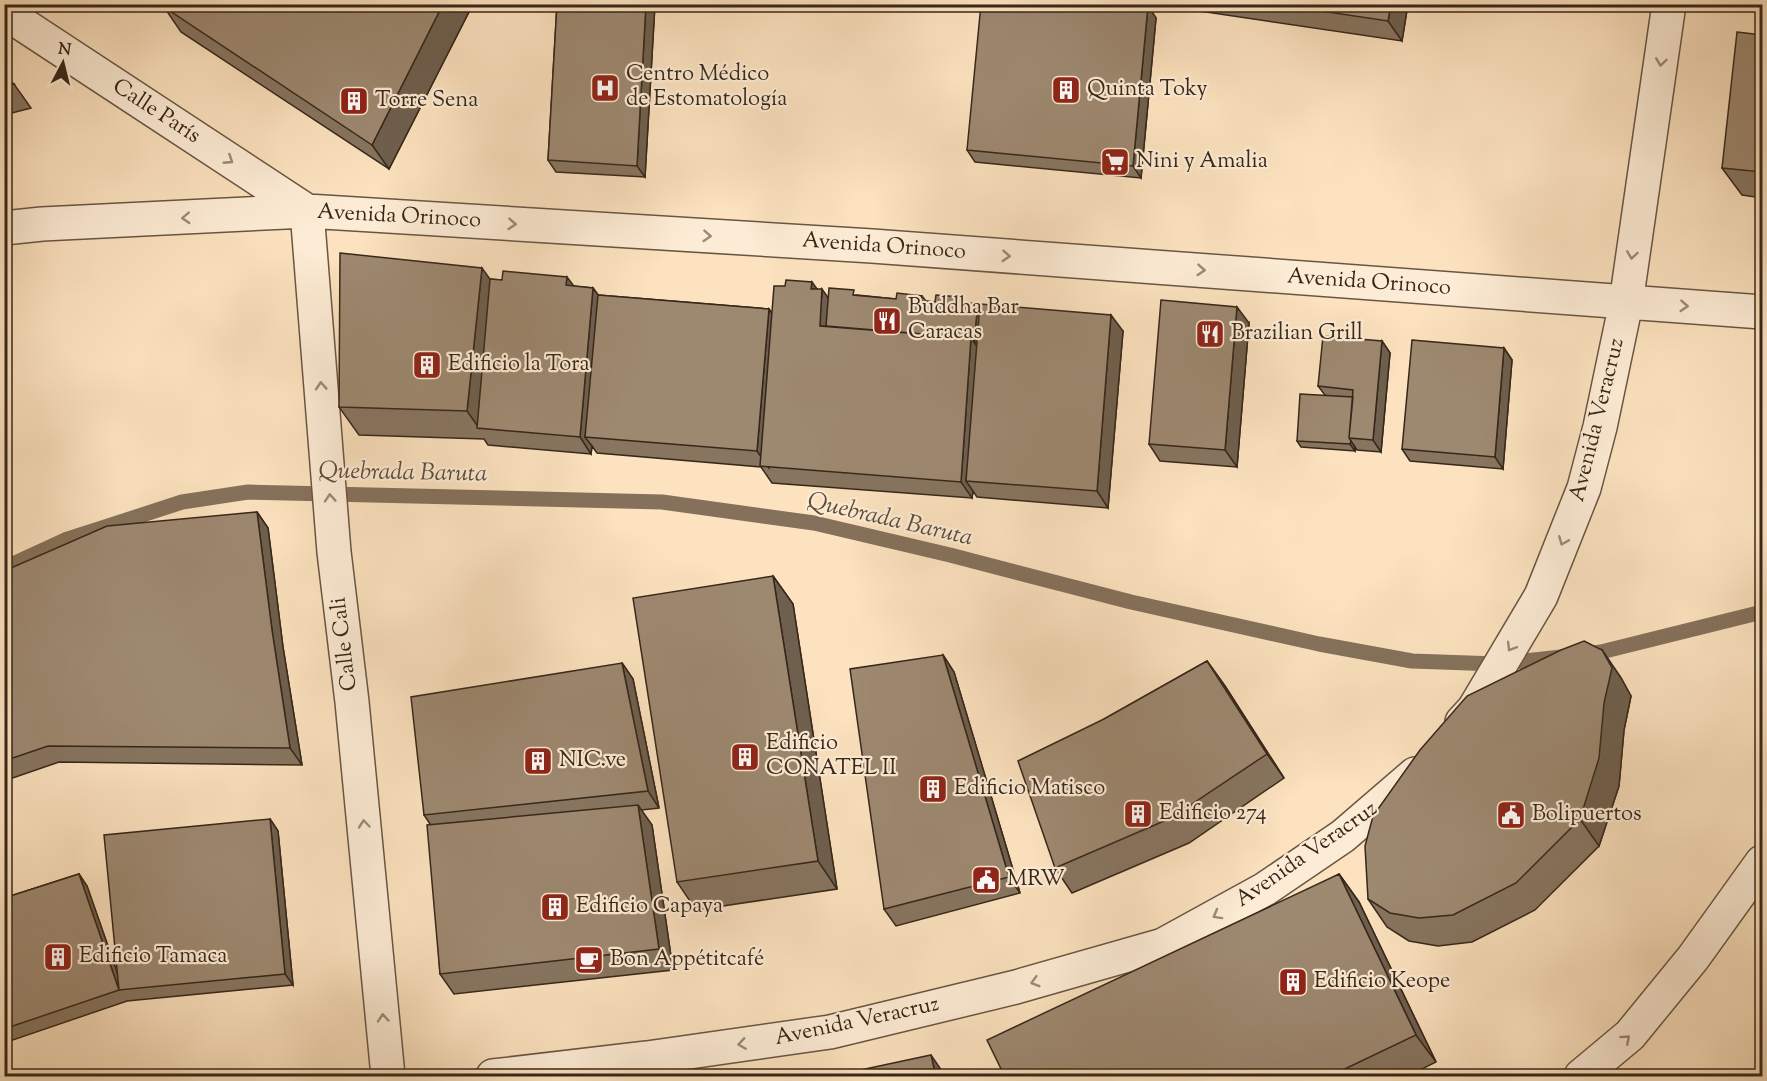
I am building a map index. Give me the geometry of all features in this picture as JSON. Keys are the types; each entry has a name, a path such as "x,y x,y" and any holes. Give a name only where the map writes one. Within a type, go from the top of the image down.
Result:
{"street":[{"name":"Avenida Veracruz","path":"493,1077 830,1032 1016,987 1163,945 1265,889 1343,836 1408,782 1473,709 1541,596 1584,488 1600,426 1626,303 1669,4"},
{"name":"Calle París","path":"4,12 307,211"},
{"name":"Avenida Orinoco","path":"4,228 42,224 307,211 872,246 1762,312"},
{"name":"Calle Cali","path":"307,211 334,552 352,702 388,1077"},
{"path":"1581,1077 1630,1035 1693,958 1762,862"}],"building":[{"name":"Torre Sena","path":"166,4 443,4 372,145 164,7"},
{"name":"Centro Médico de Estomatología","path":"557,4 646,4 637,166 548,160"},
{"name":"Quinta Toky","path":"981,4 1133,4 1148,6 1133,166 967,150"},
{"path":"1274,4 1391,4 1388,21"},
{"path":"1737,32 1762,35 1762,172 1722,168"},
{"path":"4,78 14,84 4,86"},
{"name":"Edificio la Tora","path":"340,253 482,268 467,411 339,407"},
{"path":"503,271 567,277 566,285 593,288 580,437 477,428 490,279 502,280"},
{"path":"786,280 812,282 811,289 822,289 820,326 971,338 961,482 760,466 774,286 785,286"},
{"path":"829,288 854,290 853,295 896,299 897,293 922,296 921,301 935,302 936,295 961,297 960,302 978,304 974,340 826,326"},
{"path":"598,295 769,309 757,451 585,437"},
{"path":"1161,300 1237,307 1225,450 1149,444"},
{"path":"980,304 1111,315 1097,491 966,481"},
{"path":"1323,336 1382,341 1373,440 1349,438 1353,390 1318,386"},
{"path":"1412,340 1504,348 1495,457 1402,449"},
{"path":"1300,394 1353,397 1350,444 1297,441"},
{"path":"257,512 290,748 48,746 4,761 4,571 107,526"},
{"name":"Edificio CONATEL II","path":"773,576 818,861 677,882 633,598"},
{"name":"Bolipuertos","path":"1584,641 1602,650 1612,668 1604,703 1599,758 1580,819 1516,883 1453,915 1419,918 1390,913 1368,899 1365,846 1373,816 1420,750 1467,696"},
{"name":"Edificio Matisco","path":"943,655 1009,877 884,909 850,669"},
{"name":"Edificio 274","path":"1207,661 1267,754 1171,818 1055,868 1018,761 1104,719"},
{"name":"NIC.ve","path":"622,663 648,791 424,815 411,697"},
{"name":"Edificio Capaya","path":"638,805 659,949 440,974 427,825"},
{"path":"270,819 285,974 119,990 104,835"},
{"name":"Edificio Tamaca","path":"79,874 119,990 4,1029 4,898"},
{"name":"Edificio Keope","path":"1339,874 1416,1035 1328,1077 1005,1077 987,1040"},
{"path":"931,1055 936,1077 832,1077 832,1076"}],"waterway":[{"name":"Quebrada Baruta","path":"4,568 65,540 182,502 248,492 662,502 814,523 950,555 1131,602 1319,644 1412,661 1497,664 1561,657"},
{"name":"Quebrada Baruta","path":"1585,654 1762,612"}],"place":[{"name":"Centro Médico de Estomatología","path":"605,88"},
{"name":"Quinta Toky","path":"1066,90"},
{"name":"Torre Sena","path":"354,101"},
{"name":"Nini y Amalia","path":"1115,162"},
{"name":"Buddha Bar Caracas","path":"887,321"},
{"name":"Brazilian Grill","path":"1210,334"},
{"name":"Edificio la Tora","path":"427,365"},
{"name":"Edificio CONATEL II","path":"745,757"},
{"name":"NIC.ve","path":"538,761"},
{"name":"Edificio Matisco","path":"933,789"},
{"name":"Edificio 274","path":"1138,814"},
{"name":"Bolipuertos","path":"1511,815"},
{"name":"MRW","path":"986,880"},
{"name":"Edificio Capaya","path":"555,907"},
{"name":"Edificio Tamaca","path":"58,957"},
{"name":"Bon Appétitcafé","path":"589,960"},
{"name":"Edificio Keope","path":"1293,982"}]}
